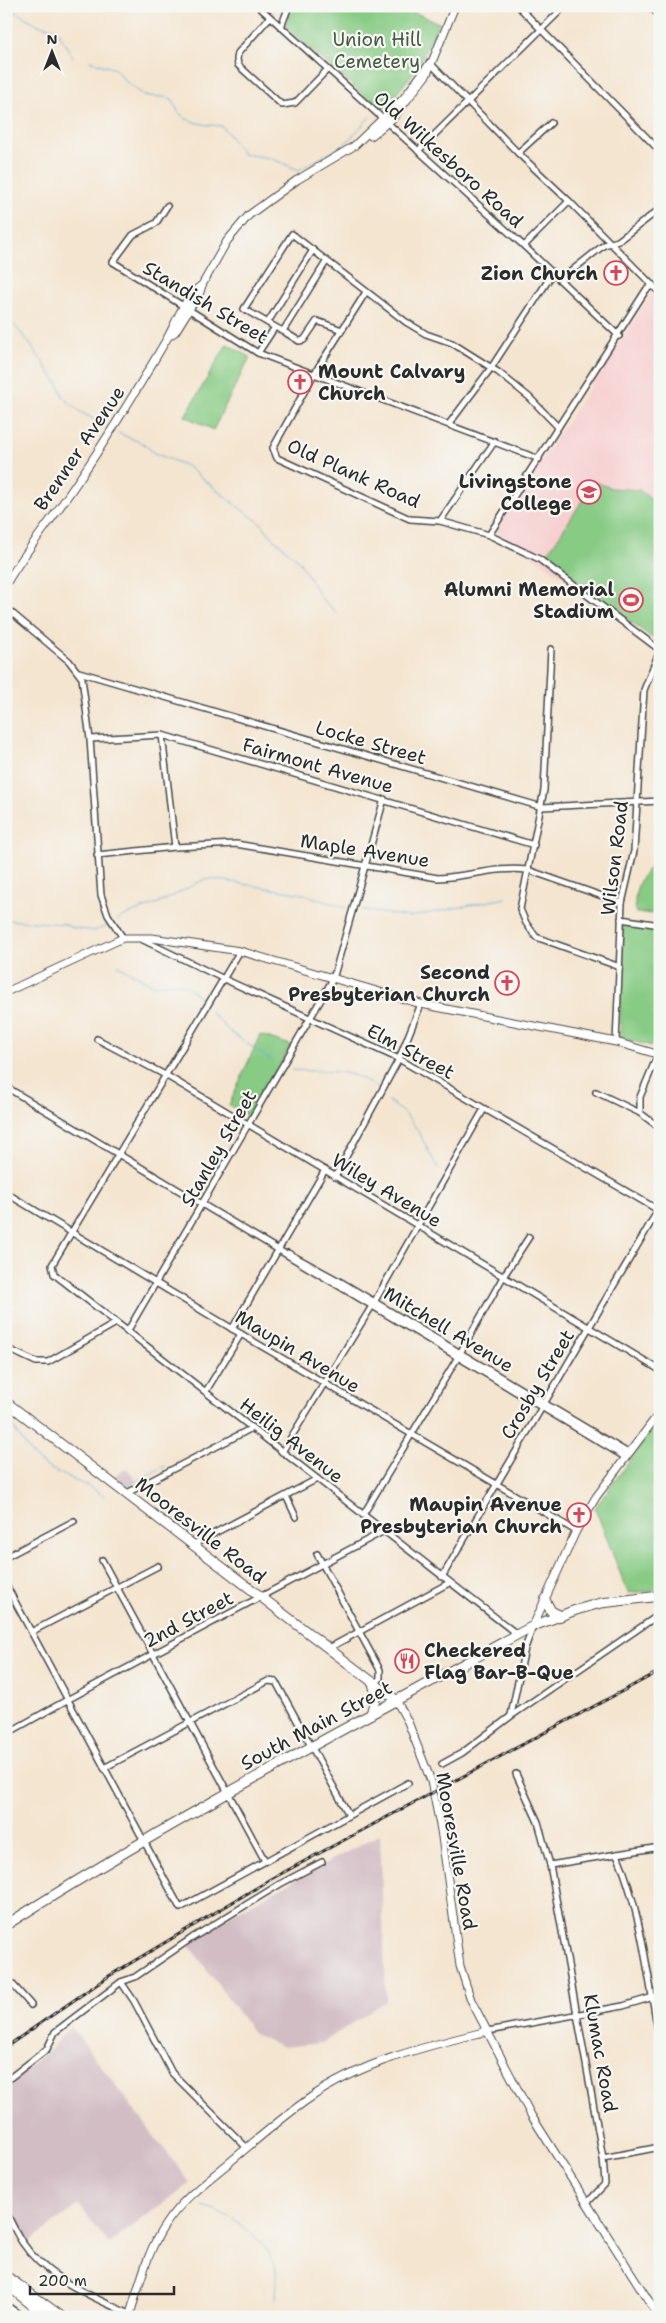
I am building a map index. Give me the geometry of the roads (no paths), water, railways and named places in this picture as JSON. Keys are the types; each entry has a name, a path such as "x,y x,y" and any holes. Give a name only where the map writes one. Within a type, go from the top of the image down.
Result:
{"main road":[{"name":"Mooresville Road","path":"6,1402 396,1700"},
{"name":"South Main Street","path":"6,1925 142,1840 226,1792 533,1626 601,1604 660,1596"},
{"path":"545,1600 551,1611 561,1616"},
{"path":"370,1714 376,1696 374,1683"},
{"path":"6,2276 62,2317"},
{"path":"6,2284 47,2317"}],"street":[{"name":"Old Wilkesboro Road","path":"258,6 269,18 524,246 618,336"},
{"path":"280,27 288,6"},
{"name":"Brenner Avenue","path":"6,584 8,576 97,453 186,309 196,289 202,285 227,241 254,212 297,180 354,146 385,121 430,64 454,6"},
{"path":"518,6 660,151"},
{"path":"418,151 565,6"},
{"path":"650,6 660,16"},
{"path":"269,18 238,53 237,59 238,65 282,105 289,106 295,103 327,70"},
{"path":"430,64 518,154 569,201 660,293"},
{"path":"518,154 550,123"},
{"path":"524,246 569,201"},
{"name":"Standish Street","path":"167,206 156,223 134,235 113,262 258,353 539,459"},
{"path":"560,280 604,245 618,241 660,209"},
{"path":"342,330 318,321 304,340 300,341 244,309 292,234 406,322 426,334 452,342 491,368 525,393 558,427"},
{"path":"268,322 313,250"},
{"path":"283,331 326,262"},
{"path":"449,424 491,368 553,273"},
{"path":"489,535 646,290 652,285"},
{"path":"314,374 366,292"},
{"path":"258,353 275,327"},
{"name":"Old Plank Road","path":"314,374 273,448 277,458 410,519 440,521 489,535 539,559 660,650"},
{"path":"440,521 494,441"},
{"path":"6,608 69,661 78,672 84,685 90,739 100,894 108,915 123,938"},
{"path":"551,649 542,807 520,909 526,923 536,937 620,966"},
{"name":"Wilson Road","path":"616,1042 622,902 634,851 644,690 660,650"},
{"name":"Locke Street","path":"78,672 542,807 660,802"},
{"path":"162,735 175,847"},
{"name":"Fairmont Avenue","path":"90,739 162,735 384,799 534,845"},
{"name":"Stanley Street","path":"127,1332 333,979 367,866 384,799"},
{"name":"Maple Avenue","path":"97,855 175,847 236,844 438,878 504,868 528,870 622,902"},
{"path":"621,918 660,925"},
{"path":"6,992 123,938 137,938 240,951 422,1004 616,1042 659,1054 640,1097 640,1113"},
{"name":"Elm Street","path":"137,938 400,1059 659,1210"},
{"path":"72,1232 120,1154 164,1075 240,951"},
{"path":"336,1177 400,1059 422,1004"},
{"name":"Wiley Avenue","path":"97,1039 164,1075 660,1370"},
{"name":"Mitchell Avenue","path":"6,1087 202,1205 627,1455"},
{"path":"596,1092 640,1113 660,1128"},
{"path":"282,1452 325,1384 347,1344 419,1226 484,1109"},
{"path":"232,1329 325,1170"},
{"name":"Maupin Avenue","path":"6,1193 410,1435 576,1531"},
{"name":"Crosby Street","path":"442,1577 659,1210"},
{"name":"Heilig Avenue","path":"72,1232 52,1265 54,1274 518,1635"},
{"path":"363,1515 459,1355 503,1277 529,1237"},
{"path":"6,1301 8,1305 6,1318"},
{"path":"6,1348 36,1362 48,1362 116,1323"},
{"path":"206,1392 241,1334"},
{"path":"511,1716 526,1648 533,1626 576,1531 596,1497 660,1412"},
{"path":"127,1493 252,1428"},
{"path":"194,1544 318,1480"},
{"path":"286,1496 296,1517"},
{"path":"6,1557 74,1521"},
{"name":"2nd Street","path":"6,1734 384,1531"},
{"path":"317,1554 380,1670 380,1678 374,1683"},
{"path":"102,1560 264,1861"},
{"path":"31,1632 158,1566"},
{"path":"328,1648 449,1583"},
{"path":"6,1585 180,1908 408,1783"},
{"path":"442,1764 462,1754 511,1716 660,1614"},
{"path":"104,1768 268,1681 276,1682 349,1815"},
{"name":"Mooresville Road","path":"396,1700 408,1722 431,1781 442,1838 460,1966 471,2000 532,2114 588,2202"},
{"name":"Klumac Road","path":"516,1774 538,1822 550,1866 603,2158 605,2184 588,2202"},
{"path":"550,1866 660,1847"},
{"path":"617,1854 629,1882 648,1967 660,2042"},
{"path":"6,2080 47,2049 55,2032 121,1982 135,1977 192,1938 280,1884 322,1862"},
{"path":"6,1977 31,2005"},
{"path":"121,1982 134,2001 172,2072 247,2148"},
{"path":"6,2212 23,2243 49,2270 79,2290 129,2316 152,2249 165,2224 183,2202 308,2099 349,2075 413,2050 488,2031 628,2005 660,1995"},
{"path":"603,2158 660,2147"},
{"path":"588,2202 659,2317"},
{"path":"6,2305 23,2317"}],"waterway":[{"path":"6,7 39,25 56,29 73,57"},
{"path":"90,61 115,69 125,81 145,96 172,99 181,115 191,121 222,126 243,154 270,158 299,170 343,146 370,117"},
{"path":"377,108 386,103"},
{"path":"6,316 27,340 58,384 64,398 79,411 106,426"},
{"path":"118,433 144,444 154,453 187,466 262,524 272,537 299,561 321,598 337,613"},
{"path":"117,921 122,917 163,901 203,880 213,879 303,894 346,908"},
{"path":"361,910 410,917 506,898"},
{"path":"6,920 64,924 73,928 94,931 110,925"},
{"path":"118,965 153,985 178,983 186,986 200,997 204,1004"},
{"path":"209,1010 229,1031 272,1061"},
{"path":"291,1070 347,1074 367,1081 377,1088"},
{"path":"387,1100 406,1115 422,1138 438,1168"},
{"path":"6,1421 40,1462 56,1472 89,1486 104,1496"},
{"path":"127,1486 165,1466"},
{"path":"202,2206 213,2209 236,2222 266,2249 276,2271 275,2299"}],"railway":[{"path":"6,2047 109,1976 273,1878 660,1671"}],"place":[{"name":"Zion Church","path":"616,273"},
{"name":"Mount Calvary Church","path":"300,382"},
{"name":"Livingstone College","path":"589,492"},
{"name":"Alumni Memorial Stadium","path":"631,600"},
{"name":"Second Presbyterian Church","path":"507,983"},
{"name":"Maupin Avenue Presbyterian Church","path":"579,1515"},
{"name":"Checkered Flag Bar-B-Que","path":"407,1661"}],"park label":[{"name":"Union Hill Cemetery","path":"377,50"}]}
